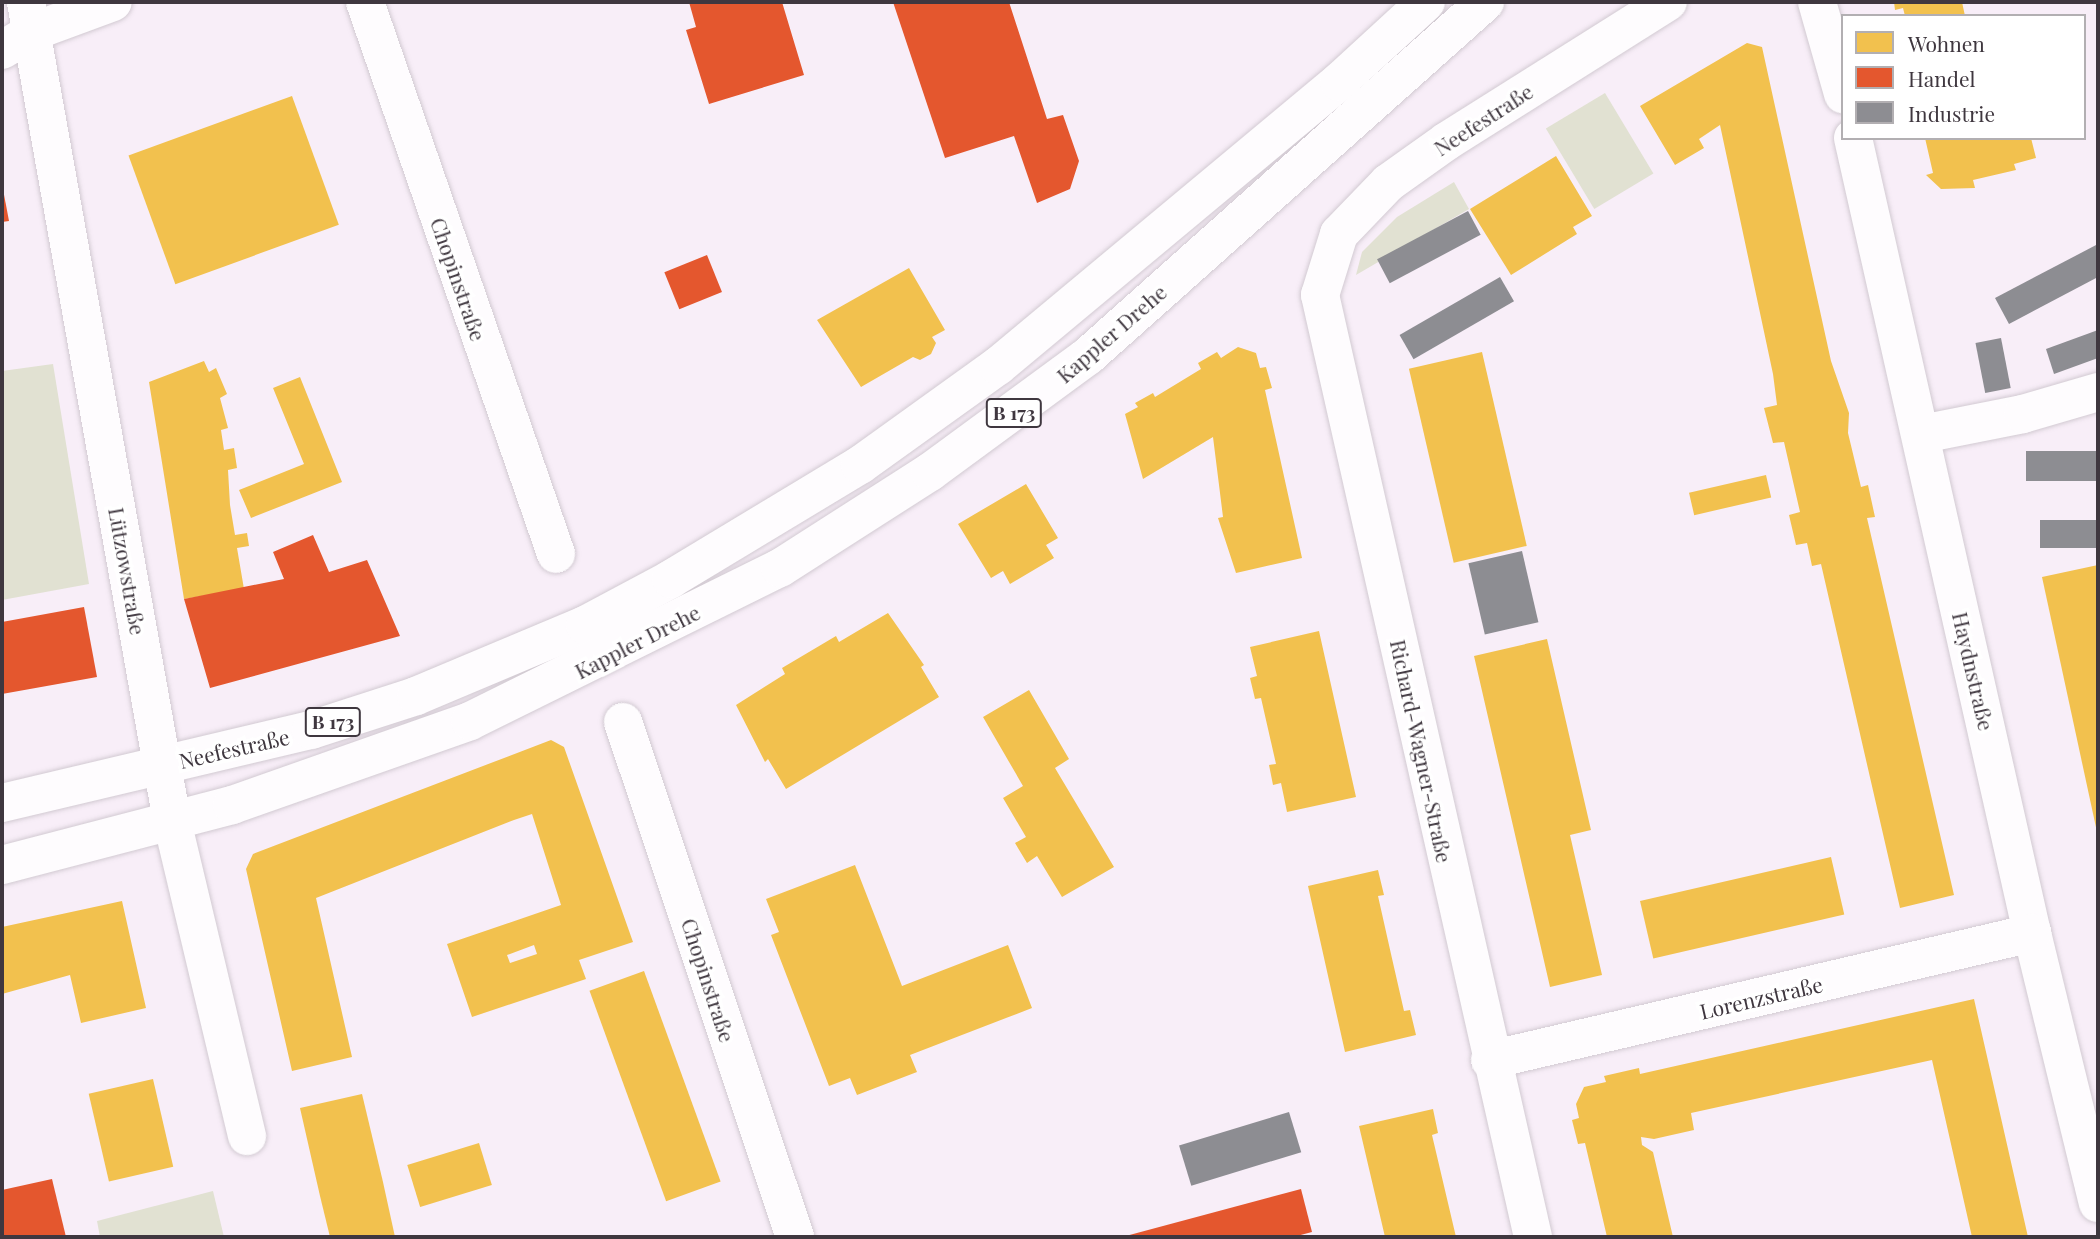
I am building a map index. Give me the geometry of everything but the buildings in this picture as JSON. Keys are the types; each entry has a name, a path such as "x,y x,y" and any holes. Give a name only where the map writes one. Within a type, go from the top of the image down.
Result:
{"street":[{"path":"20,28 113,2"},
{"name":"Chopinstraße","path":"365,2 555,554"},
{"name":"Kappler Drehe","path":"500,663 585,625 683,572 860,465 939,410 1101,282 1339,82 1426,2"},
{"name":"Kappler Drehe","path":"172,821 329,774 470,721 780,568 1027,404 1088,356 1485,2"},
{"name":"Neefestraße","path":"1326,265 1339,234 1388,183 1447,141 1668,2"},
{"path":"1817,2 1841,87"},
{"name":"Lützowstraße","path":"20,28 172,821 247,1136"},
{"name":"Haydnstraße","path":"1853,140 1922,434 2032,933 2098,1203"},
{"name":"Richard-Wagner-Straße","path":"1326,265 1320,295 1490,1060 1533,1237"},
{"path":"1922,434 2023,414 2098,392"},
{"name":"Neefestraße","path":"2,803 311,730 500,663"},
{"name":"Chopinstraße","path":"623,722 795,1237"},
{"name":"B 173","path":"2,865 172,821"},
{"name":"Lorenzstraße","path":"1490,1060 2032,933"}],"shaded area":[{"path":"1605,93 1653,174 1594,209 1546,129"},
{"path":"1454,182 1469,209 1356,275 1362,252 1397,217"},
{"path":"53,364 89,584 2,600 2,371"},
{"path":"213,1191 224,1237 100,1237 97,1221"}]}
